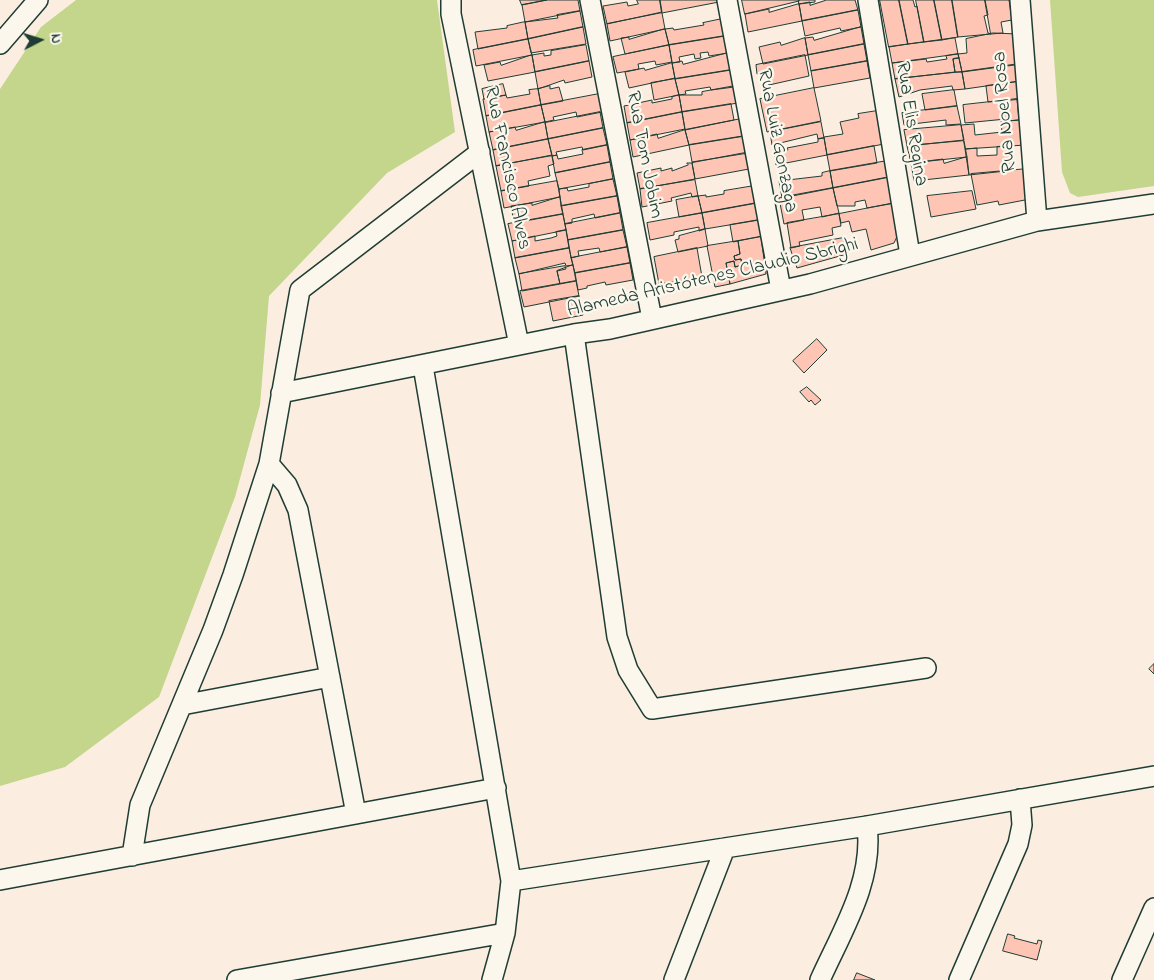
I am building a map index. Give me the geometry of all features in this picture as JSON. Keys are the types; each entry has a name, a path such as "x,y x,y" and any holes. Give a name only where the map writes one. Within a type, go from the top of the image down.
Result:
{"street":[{"path":"0,44 38,0"},
{"name":"Rua Francisco Alves","path":"451,0 451,14 519,345"},
{"name":"Rua Tom Jobim","path":"590,0 652,319"},
{"name":"Rua Luiz Gonzaga","path":"727,0 781,290"},
{"name":"Rua Elis Regina","path":"868,0 910,255"},
{"name":"Rua Noel Rosa","path":"1020,0 1037,221"},
{"path":"132,856 140,805 233,575 269,464 300,290 480,152"},
{"name":"Alameda Aristótenes Claudio Sbrighi","path":"281,393 423,366 574,334 610,329 781,290 1037,221 1154,204"},
{"path":"574,334 617,636 628,670 652,708 926,668"},
{"path":"423,366 512,880 505,933 492,980"},
{"path":"269,464 287,486 298,510 356,814"},
{"path":"182,705 330,677"},
{"path":"512,880 867,826 1154,776"},
{"path":"0,880 496,788"},
{"path":"959,980 1018,844 1022,825 1020,799"},
{"path":"820,980 862,886 869,847 867,826"},
{"path":"674,980 725,848"},
{"path":"1122,980 1154,908"},
{"path":"237,980 320,973 505,933"}],"green space":[{"path":"76,0 437,0 455,132 387,173 269,296 260,405 235,497 159,697 65,767 0,786 0,89 41,27"},
{"path":"1050,0 1154,0 1154,186 1078,197 1070,193 1062,172"}],"building":[{"path":"520,0 547,0 522,5"},
{"path":"547,0 578,0 580,11 525,22 522,5"},
{"path":"637,0 660,0 662,12 607,24 603,6 627,2 628,6 638,4"},
{"path":"660,0 718,0 719,2 662,13"},
{"path":"742,0 799,0 799,1 745,14"},
{"path":"799,0 815,0 815,2 799,4"},
{"path":"827,0 855,0 858,10 802,21 799,4 810,2 810,5"},
{"path":"880,0 899,0 908,44 889,47"},
{"path":"899,0 913,0 915,7 917,6 924,42 908,44"},
{"path":"916,0 934,0 942,40 924,42"},
{"path":"934,0 952,0 958,37 942,40"},
{"path":"952,0 985,0 988,15 984,16 988,33 991,34 958,37"},
{"path":"985,0 1009,0 1012,20 1001,22 1003,33 991,34"},
{"path":"799,4 802,21 748,32 745,14 769,9 769,12"},
{"path":"858,10 861,27 841,31 840,28 805,36 802,21"},
{"path":"580,11 583,27 528,39 525,22 558,18 557,15"},
{"path":"662,13 665,29 610,41 607,24"},
{"path":"722,19 725,36 669,45 665,29 673,28 674,30 704,25 703,23"},
{"path":"525,22 528,39 478,49 475,32 507,28 507,26"},
{"path":"583,27 586,44 531,53 528,39"},
{"path":"861,27 864,44 808,55 805,38 813,37 814,40"},
{"path":"665,29 669,45 625,54 621,38 629,37 629,39"},
{"path":"993,33 1018,34 1022,64 962,72 958,54 967,53 966,39"},
{"path":"725,36 728,53 709,56 708,52 700,53 701,58 695,59 694,54 679,57 680,62 672,63 669,45"},
{"path":"805,38 808,55 763,64 759,47 780,42 781,45"},
{"path":"955,38 958,54 892,63 889,47"},
{"path":"528,39 532,55 476,66 473,50"},
{"path":"864,44 867,61 811,71 808,55"},
{"path":"586,45 589,61 535,72 532,55 544,53 544,56 551,55 551,51"},
{"path":"669,45 672,62 656,65 655,61 638,64 639,69 617,73 613,57"},
{"path":"728,53 731,70 675,79 672,63 682,61 683,64"},
{"path":"958,54 959,58 953,59 955,72 895,79 892,63 926,59 927,62 947,59 946,56"},
{"path":"532,55 535,72 488,81 484,65 500,62 501,65"},
{"path":"805,55 809,76 769,85 766,72 757,74 756,65"},
{"path":"959,58 962,72 955,72 953,59"},
{"path":"589,61 592,77 565,83 564,80 538,89 535,72"},
{"path":"867,61 870,78 814,88 811,71"},
{"path":"672,63 675,78 629,88 625,72 644,68 645,70"},
{"path":"1019,64 1021,81 965,89 962,72"},
{"path":"731,70 734,87 711,90 710,87 685,91 686,94 679,95 675,79"},
{"path":"962,72 965,89 953,90 952,86 920,90 899,97 895,79"},
{"path":"675,79 679,95 654,100 651,83"},
{"path":"1023,81 1023,99 988,102 986,86"},
{"path":"503,84 506,95 484,99 482,89"},
{"path":"550,86 550,89 559,87 563,101 541,105 538,89"},
{"path":"735,86 738,103 682,112 679,95 702,95 702,92"},
{"path":"814,88 821,121 767,132 760,99"},
{"path":"538,89 541,105 486,116 483,99 506,95 507,98 530,94 529,90"},
{"path":"954,90 957,106 925,110 922,94"},
{"path":"599,94 602,112 577,117 576,112 553,117 554,120 545,122 541,105"},
{"path":"679,95 682,112 627,123 624,106 652,100 652,103 672,99 672,97"},
{"path":"1017,99 1019,120 1006,121 1006,119 965,123 963,105"},
{"path":"731,104 734,120 685,130 682,112"},
{"path":"541,105 545,122 489,132 486,116"},
{"path":"957,106 961,124 946,125 946,120 904,125 902,113"},
{"path":"877,111 884,144 827,155 824,137 843,134 840,122 859,118 858,114"},
{"path":"600,112 603,128 548,139 545,123"},
{"path":"682,112 685,129 630,140 627,123"},
{"path":"741,119 745,136 689,145 685,130"},
{"path":"1023,120 1025,145 965,149 961,125 974,124 975,135 1002,132 1001,122"},
{"path":"545,122 548,139 493,150 489,132 515,127 516,130"},
{"path":"821,122 824,138 818,139 817,134 772,145 770,132"},
{"path":"961,125 964,140 907,146 904,130"},
{"path":"603,128 607,145 583,150 582,147 556,152 557,155 552,156 548,139"},
{"path":"685,130 689,145 633,157 630,140 657,134 658,138"},
{"path":"745,136 748,153 692,162 689,145"},
{"path":"824,138 827,155 776,165 773,148 779,147 780,151 788,150 787,148 818,142 818,139"},
{"path":"548,139 552,155 496,166 493,150"},
{"path":"964,141 967,157 911,163 907,146"},
{"path":"607,145 610,162 555,173 552,156 557,155 558,159 583,154 582,150"},
{"path":"874,146 877,163 830,171 827,155"},
{"path":"1009,146 1009,154 1013,154 1015,170 969,175 965,149 977,148 977,156 997,155 997,147"},
{"path":"745,153 749,169 695,179 692,163"},
{"path":"552,156 554,164 548,166 550,176 528,181 529,186 501,191 496,166"},
{"path":"967,157 969,175 914,181 911,163 943,159 944,163"},
{"path":"887,161 890,177 833,188 830,171"},
{"path":"610,162 613,179 559,189 555,173"},
{"path":"687,163 692,163 695,179 640,189 637,173 661,168 661,171 672,168 672,171 688,165"},
{"path":"1027,169 1030,199 999,205 998,201 977,205 971,174"},
{"path":"830,171 833,188 782,198 779,181 822,176 822,173"},
{"path":"890,177 895,203 867,208 865,200 855,202 855,206 837,206 833,188"},
{"path":"613,179 617,196 561,206 559,189 567,188 568,191 589,187 589,184"},
{"path":"695,180 698,196 692,197 691,193 671,198 672,201 642,207 640,189"},
{"path":"557,181 560,197 504,208 501,191"},
{"path":"754,186 757,203 702,213 698,196 706,195 706,197 724,194 724,191"},
{"path":"833,188 839,213 822,217 820,207 802,210 804,220 784,224 779,198"},
{"path":"972,191 976,209 931,217 927,196"},
{"path":"617,196 620,213 595,218 594,214 572,219 572,223 565,224 561,206"},
{"path":"698,196 702,213 679,217 676,200"},
{"path":"560,197 563,214 514,223 511,206 532,203 532,205"},
{"path":"757,203 759,220 705,229 702,213"},
{"path":"895,203 900,230 894,243 871,250 866,229 852,232 849,221 841,223 839,214"},
{"path":"620,213 623,230 568,240 565,224"},
{"path":"702,213 705,229 699,231 699,227 674,232 674,235 650,240 647,223"},
{"path":"563,214 566,230 512,241 508,224"},
{"path":"839,214 841,226 832,228 833,235 799,242 800,246 791,248 787,223"},
{"path":"759,220 762,236 733,242 730,225"},
{"path":"705,229 708,246 678,252 675,240 679,239 679,236"},
{"path":"566,230 569,248 515,258 512,241 535,236 535,241 551,238 557,236 556,232"},
{"path":"623,230 627,247 600,252 599,248 578,251 579,256 571,258 568,240"},
{"path":"761,237 766,274 730,284 726,263 734,261 735,267 742,265 741,259 735,260 734,256 740,254 738,241"},
{"path":"843,238 847,254 797,268 790,248"},
{"path":"738,241 740,254 734,256 735,260 741,259 742,265 735,267 734,261 726,263 730,284 715,287 707,246"},
{"path":"627,247 630,263 575,273 571,258"},
{"path":"569,248 573,265 566,266 565,263 519,274 515,258"},
{"path":"697,248 702,277 659,284 654,257"},
{"path":"630,263 633,280 606,285 605,282 578,290 575,273"},
{"path":"573,265 576,281 560,284 557,271"},
{"path":"565,266 566,269 557,271 560,284 522,291 519,274"},
{"path":"576,281 579,296 524,307 520,291"},
{"path":"579,296 583,315 553,321 549,301"},
{"path":"817,339 827,350 804,373 793,361"},
{"path":"807,387 821,400 815,405 811,400 809,402 800,392"},
{"path":"1154,664 1154,674 1149,669"},
{"path":"1008,934 1015,936 1014,938 1037,944 1038,940 1042,941 1037,960 1003,951"},
{"path":"857,973 875,980 854,980"}]}
